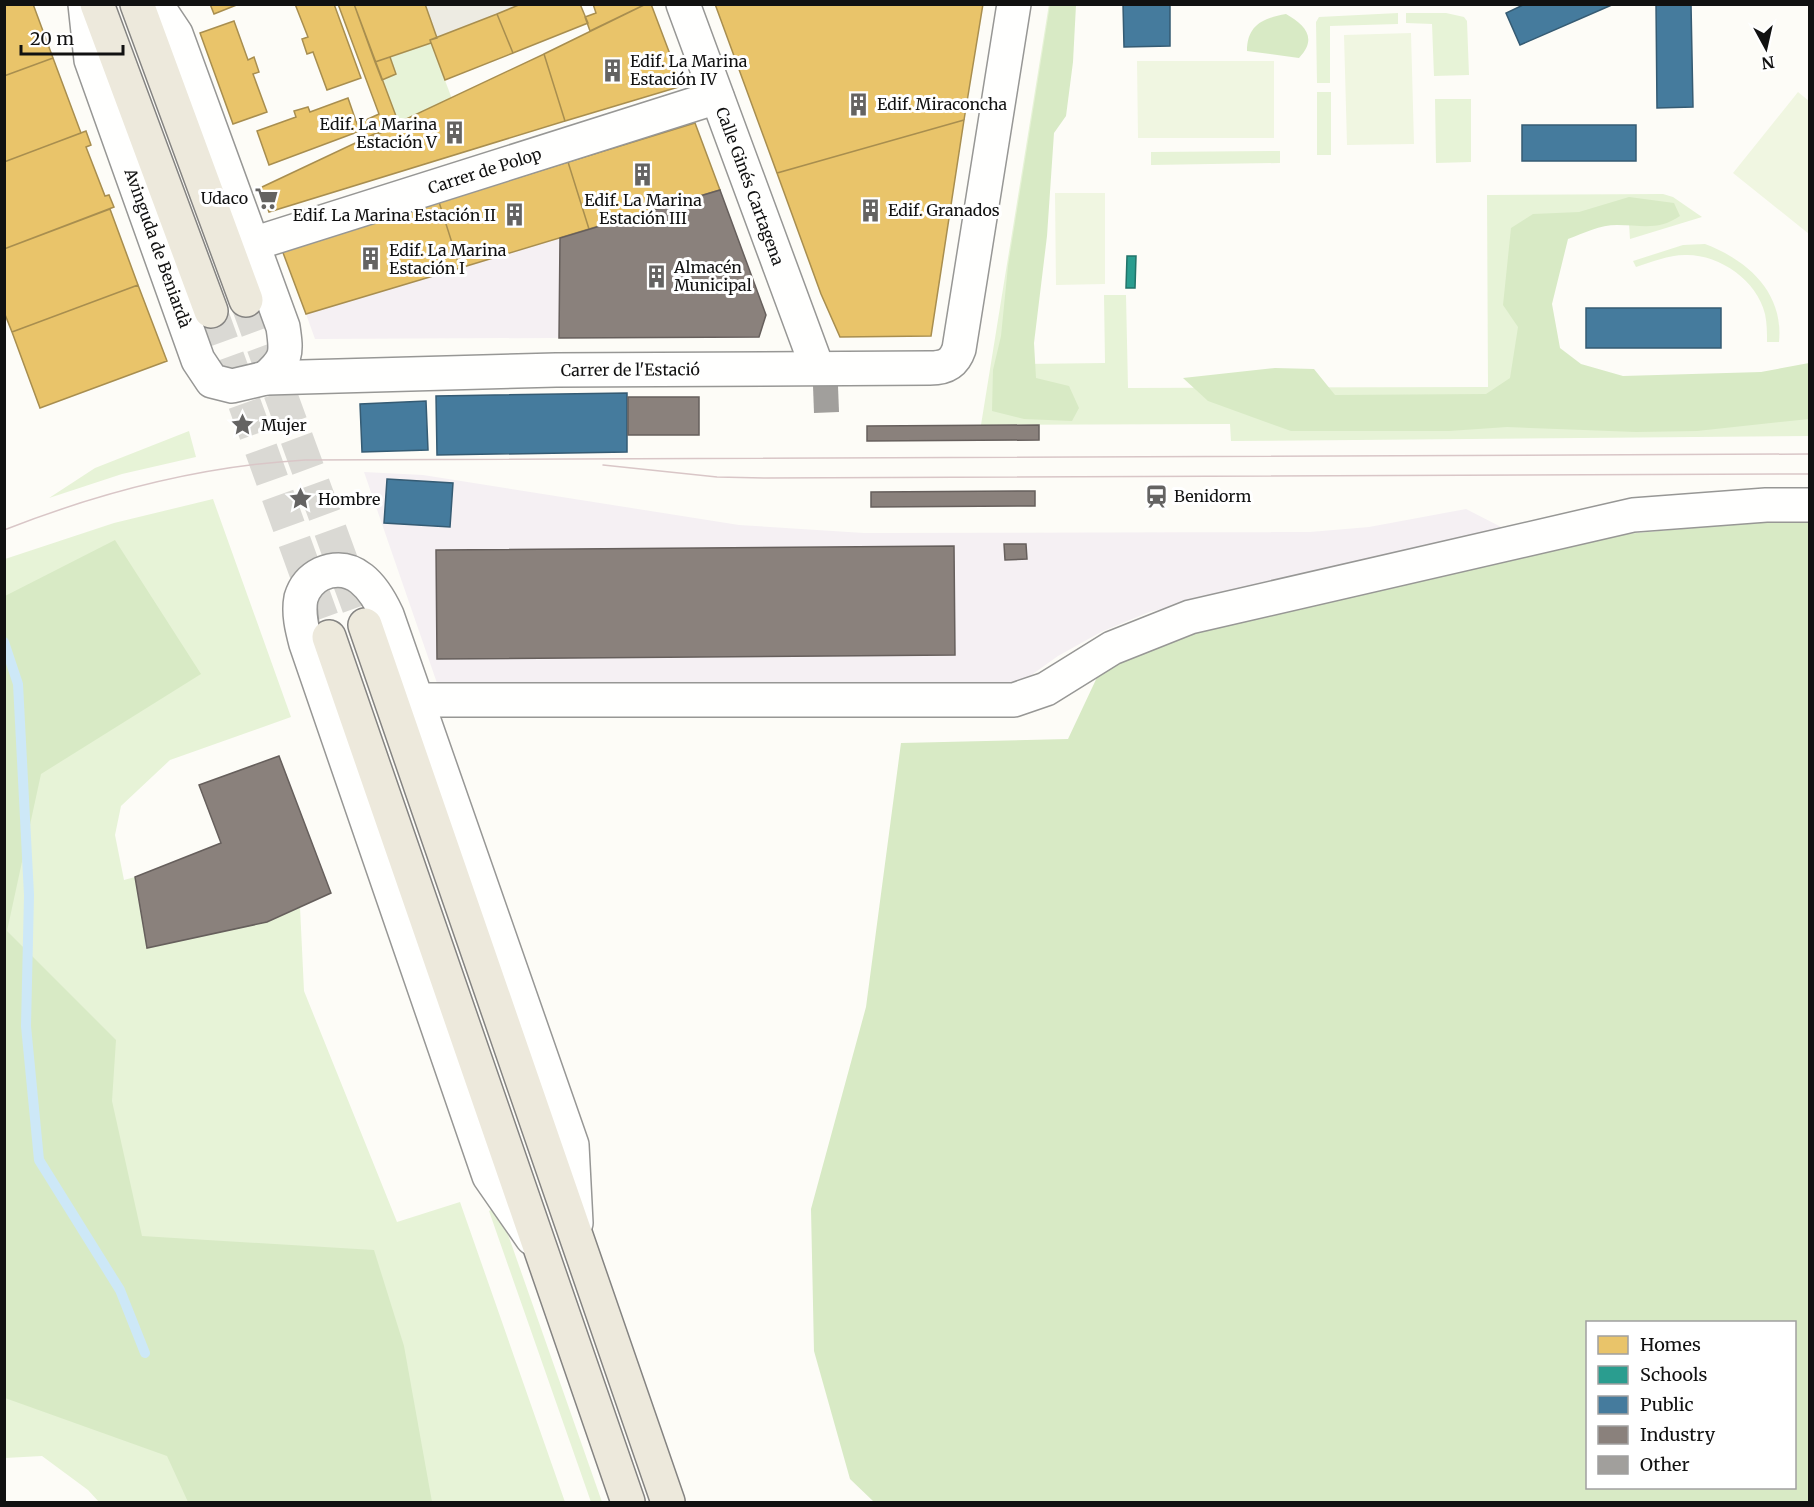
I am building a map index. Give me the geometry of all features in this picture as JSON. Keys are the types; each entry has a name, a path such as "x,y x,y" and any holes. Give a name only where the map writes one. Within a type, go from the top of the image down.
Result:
{"main road":[{"name":"Avinguda de Beniardà","path":"97,4 211,312"},
{"path":"137,4 246,300"},
{"path":"365,625 668,1503"},
{"path":"329,637 628,1503"}],"street":[{"name":"Avinguda de Beniardà","path":"85,4 91,60 198,360 212,381 232,386 266,378 322,376"},
{"path":"156,4 176,34 283,327 286,351 281,364 266,378"},
{"name":"Calle Ginés Cartagena","path":"683,4 817,367"},
{"name":"Carrer de l'Estació","path":"322,376 817,367 941,368 956,359 959,349 1014,4"},
{"name":"Carrer de Polop","path":"253,244 717,97"},
{"path":"417,700 1014,700 1046,689 1112,648 1190,617 1633,515 1766,505 1809,506"},
{"path":"543,1254 489,1176 306,644 302,628 301,598 306,586 316,577 332,570 349,570 370,586 387,615 572,1145 577,1243"}],"shaded area":[{"path":"425,4 521,5 437,38"},
{"name":"Almacén Municipal","path":"720,190 766,315 759,337 315,339 306,314"},
{"path":"364,472 423,475 739,525 864,533 1310,532 1369,527 1466,509 1507,530 1149,612 1101,632 1058,656 1023,681 1003,687 438,686"}],"green space":[{"path":"1049,4 1069,5 1023,364 1105,363 1104,295 1126,295 1128,388 1488,387 1487,195 1663,194 1673,197 1702,217 1630,239 1629,223 1535,225 1538,387 1810,388 1809,436 1231,441 1230,424 981,425"},
{"path":"1050,5 1076,5 1073,62 1066,116 1054,133 1047,236 1034,343 1036,378 1069,386 1079,408 1072,421 1024,419 992,411 993,370 1001,336 1008,266"},
{"path":"1398,13 1398,24 1330,26 1330,83 1317,83 1316,22 1319,17"},
{"path":"1406,13 1446,13 1464,17 1467,21 1469,75 1434,76 1432,24 1406,23"},
{"path":"1286,14 1299,23 1307,33 1308,44 1299,58 1247,51 1250,35 1258,24"},
{"path":"1411,33 1414,144 1347,145 1344,35"},
{"path":"431,43 452,99 399,124 382,80 396,74 390,57"},
{"path":"1137,61 1274,61 1274,138 1138,138"},
{"path":"1317,92 1331,92 1331,155 1317,155"},
{"path":"1798,92 1809,101 1809,234 1733,173"},
{"path":"1435,99 1471,99 1471,162 1436,163"},
{"path":"1280,151 1280,163 1151,165 1151,152"},
{"path":"1055,193 1105,193 1105,284 1056,285"},
{"path":"1629,197 1674,203 1680,216 1657,225 1604,226 1568,239 1552,304 1560,348 1581,364 1623,376 1761,372 1809,363 1809,419 1697,431 1636,432 1507,427 1449,431 1291,431 1208,401 1183,378 1275,368 1314,369 1335,395 1486,394 1510,378 1518,327 1503,305 1511,228 1533,214 1579,212"},
{"path":"1705,244 1735,259 1760,280 1775,308 1779,324 1779,342 1767,342 1765,314 1754,290 1735,271 1723,264 1711,259 1685,255 1666,257 1636,267 1633,261 1683,245"},
{"path":"189,431 196,457 122,474 49,498 95,468"},
{"path":"213,499 291,717 170,760 121,806 115,835 124,880 135,877 147,947 300,907 304,991 397,1222 460,1202 565,1502 99,1502 88,1490 42,1456 5,1458 5,559 114,523"},
{"path":"1772,521 1809,522 1809,1502 874,1502 850,1479 814,1351 811,1209 866,1007 901,743 1068,739 1100,671 1185,629 1614,535"},
{"path":"115,540 201,674 41,774 7,931 116,1040 112,1101 142,1236 374,1250 404,1346 432,1502 188,1502 167,1456 5,1398 5,596"},
{"path":"498,1206 602,1502 591,1502 489,1211"}],"building: Homes":[{"path":"4,4 33,4 53,58 4,76"},
{"path":"210,4 239,4 214,14"},
{"path":"295,4 334,4 361,78 327,90 313,52 307,54 302,39 308,37"},
{"path":"338,4 354,4 399,124 364,141 360,131 269,165 257,131 296,117 294,111 308,107 310,112 348,98 357,124 379,114"},
{"path":"354,4 425,4 437,38 430,40 431,43 375,62"},
{"path":"521,4 580,4 588,23 513,53 497,14"},
{"path":"593,4 646,4 590,31 585,17 596,13"},
{"name":"Edif. La Marina Estación IV","path":"646,4 651,4 682,86 565,121 544,54"},
{"name":"Edif. Miraconcha","path":"715,4 983,4 964,120 777,173"},
{"path":"497,14 513,53 445,80 430,40"},
{"path":"234,21 248,60 254,57 259,72 253,74 267,112 233,124 200,33"},
{"name":"Edif. La Marina Estación V","path":"544,54 565,121 269,212 260,188"},
{"path":"390,57 396,74 382,80 375,62"},
{"path":"53,58 81,133 4,162 4,76"},
{"name":"Edif. Granados","path":"964,120 931,336 840,337 821,294 777,173"},
{"name":"Edif. La Marina Estación III","path":"695,123 720,190 589,229 568,162"},
{"path":"86,131 91,145 86,147 105,196 109,195 114,207 4,249 4,162"},
{"name":"Edif. La Marina Estación II","path":"568,162 589,229 460,268 439,202"},
{"name":"Edif. La Marina Estación I","path":"439,202 460,268 306,314 282,250"},
{"path":"110,209 138,285 12,332 4,312 4,249"},
{"path":"138,285 167,361 40,408 12,332"}],"building: Schools":[{"path":"1127,256 1136,256 1135,288 1126,288"}],"building: Public":[{"path":"1123,4 1170,4 1170,46 1124,47"},
{"path":"1525,4 1614,4 1520,45 1506,13"},
{"path":"1656,4 1691,4 1693,107 1657,108"},
{"path":"1522,125 1636,125 1636,161 1522,161"},
{"path":"1586,308 1721,308 1721,348 1586,348"},
{"path":"627,393 627,452 437,455 436,396"},
{"path":"426,401 428,450 362,452 360,404"},
{"path":"387,479 453,483 450,527 384,523"}],"building: Industry":[{"name":"Almacén Municipal","path":"720,190 766,315 759,337 559,338 560,238"},
{"path":"628,397 699,397 699,435 628,435"},
{"path":"1039,425 1039,440 867,441 867,426"},
{"path":"1035,491 1035,506 871,507 871,492"},
{"path":"1004,544 1026,544 1027,559 1005,560"},
{"path":"954,546 955,655 437,659 436,550"},
{"path":"279,756 331,893 267,922 147,948 135,877 221,843 199,785"}],"building: Other":[{"path":"813,386 838,386 839,412 814,413"}],"waterway":[{"path":"4,642 18,684 29,895 26,1026 39,1160 120,1290 145,1353"}],"tunnel":[{"path":"246,300 365,625"},
{"path":"211,311 329,637"}],"tram line":[{"path":"4,530 77,504 152,483 228,468 305,460 1810,454"},
{"path":"603,465 717,477 766,478 1810,474"}],"place":[{"name":"Edif. La Marina Estación IV","path":"612,70"},
{"name":"Edif. Miraconcha","path":"859,104"},
{"name":"Edif. La Marina Estación V","path":"455,133"},
{"name":"Edif. La Marina Estación III","path":"643,175"},
{"name":"Udaco","path":"266,198"},
{"name":"Edif. Granados","path":"870,210"},
{"name":"Edif. La Marina Estación II","path":"514,215"},
{"name":"Edif. La Marina Estación I","path":"371,259"},
{"name":"Almacén Municipal","path":"656,276"},
{"name":"Mujer","path":"243,425"},
{"name":"Benidorm","path":"1156,496"},
{"name":"Hombre","path":"300,499"}]}
